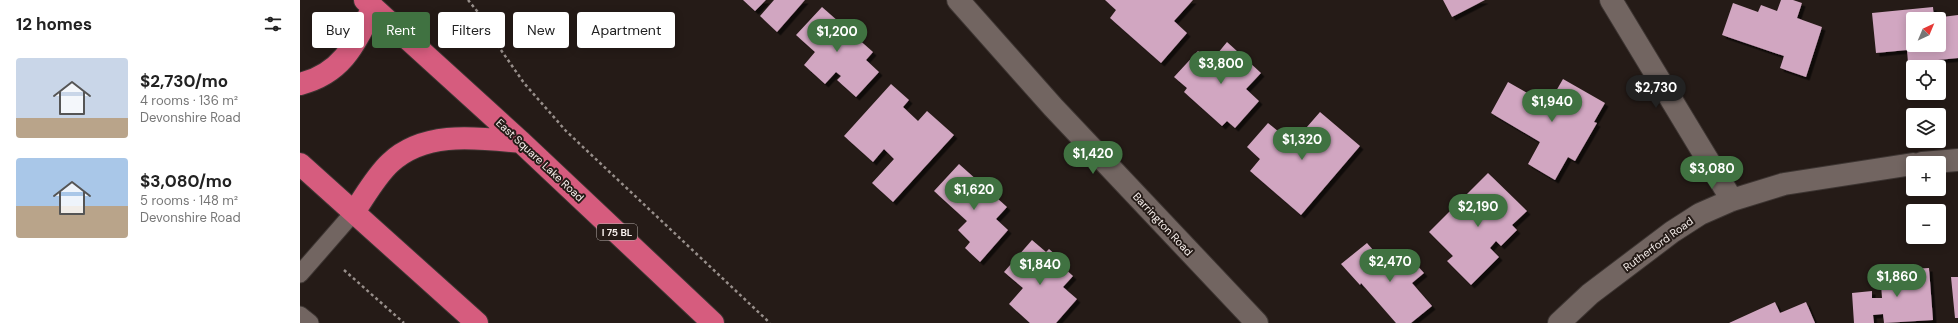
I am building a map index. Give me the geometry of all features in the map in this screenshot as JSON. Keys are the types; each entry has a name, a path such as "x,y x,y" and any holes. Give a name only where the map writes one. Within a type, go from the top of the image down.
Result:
{"highway":[{"path":"300,84 318,78 332,70 344,58 354,46 369,4"},
{"name":"East Square Lake Road","path":"369,4 521,142 713,323"},
{"path":"354,212 390,163 409,150 434,141 458,138 521,142"},
{"path":"300,164 477,323"}],"street":[{"name":"Barrington Road","path":"958,0 1053,107 1257,323"},
{"path":"1611,0 1732,200"},
{"path":"1946,161 1958,160"},
{"name":"Rutherford Road","path":"1559,323 1590,294 1672,232 1700,214 1732,200 1784,184 1906,165"}],"lane":[{"path":"300,274 354,212"},
{"path":"300,315 310,323"}],"path":[{"path":"468,0 477,11 494,40 524,83 566,131 770,323"},
{"path":"344,270 404,323"}],"building":[{"path":"743,0 766,0 755,11"},
{"path":"774,0 805,0 777,32 760,16"},
{"path":"1105,0 1193,0 1174,21 1187,33 1161,63 1110,18 1116,10"},
{"path":"1443,0 1485,0 1452,17"},
{"path":"1781,0 1793,0 1802,3 1797,18 1822,27 1806,77 1780,68 1784,56 1722,35 1733,3 1758,12 1761,5 1777,11"},
{"path":"822,7 873,52 866,60 879,72 856,97 837,80 841,76 836,72 825,84 804,65 815,52 796,35"},
{"path":"1933,7 1933,12 1906,12 1906,50 1876,53 1872,13"},
{"path":"1958,15 1958,58 1938,60 1908,60 1907,52 1946,52 1946,16"},
{"path":"1227,42 1261,73 1246,89 1259,101 1235,128 1227,121 1222,126 1184,92 1187,88 1174,77 1198,51 1207,59 1210,56 1213,59"},
{"path":"1563,79 1605,103 1594,122 1597,123 1575,161 1568,157 1555,180 1528,164 1540,142 1491,113 1508,82 1536,98 1531,107 1540,112 1548,96 1552,98"},
{"path":"891,84 909,100 903,107 918,121 927,111 954,135 893,202 872,183 894,159 884,149 873,162 844,136"},
{"path":"1320,112 1360,146 1301,215 1250,171 1260,159 1247,147 1268,123 1284,136 1277,143 1286,151"},
{"path":"959,164 1007,207 996,219 1008,230 980,262 965,248 970,242 958,230 967,221 934,191"},
{"path":"1488,173 1527,211 1512,225 1517,230 1501,246 1496,241 1490,248 1499,257 1471,285 1447,261 1453,256 1429,232"},
{"path":"1032,240 1046,252 1049,249 1058,257 1055,260 1073,276 1063,287 1077,299 1056,323 1030,323 1009,304 1023,288 1004,272"},
{"path":"1367,243 1385,264 1402,249 1424,273 1412,283 1432,306 1411,323 1396,323 1361,283 1360,285 1341,264"},
{"path":"1929,268 1933,320 1884,323 1883,314 1873,315 1874,323 1854,323 1852,293 1872,291 1872,298 1882,298 1880,271"},
{"path":"1951,277 1958,277 1958,318 1955,318"},
{"path":"1775,302 1780,313 1806,302 1815,323 1729,323"}]}
